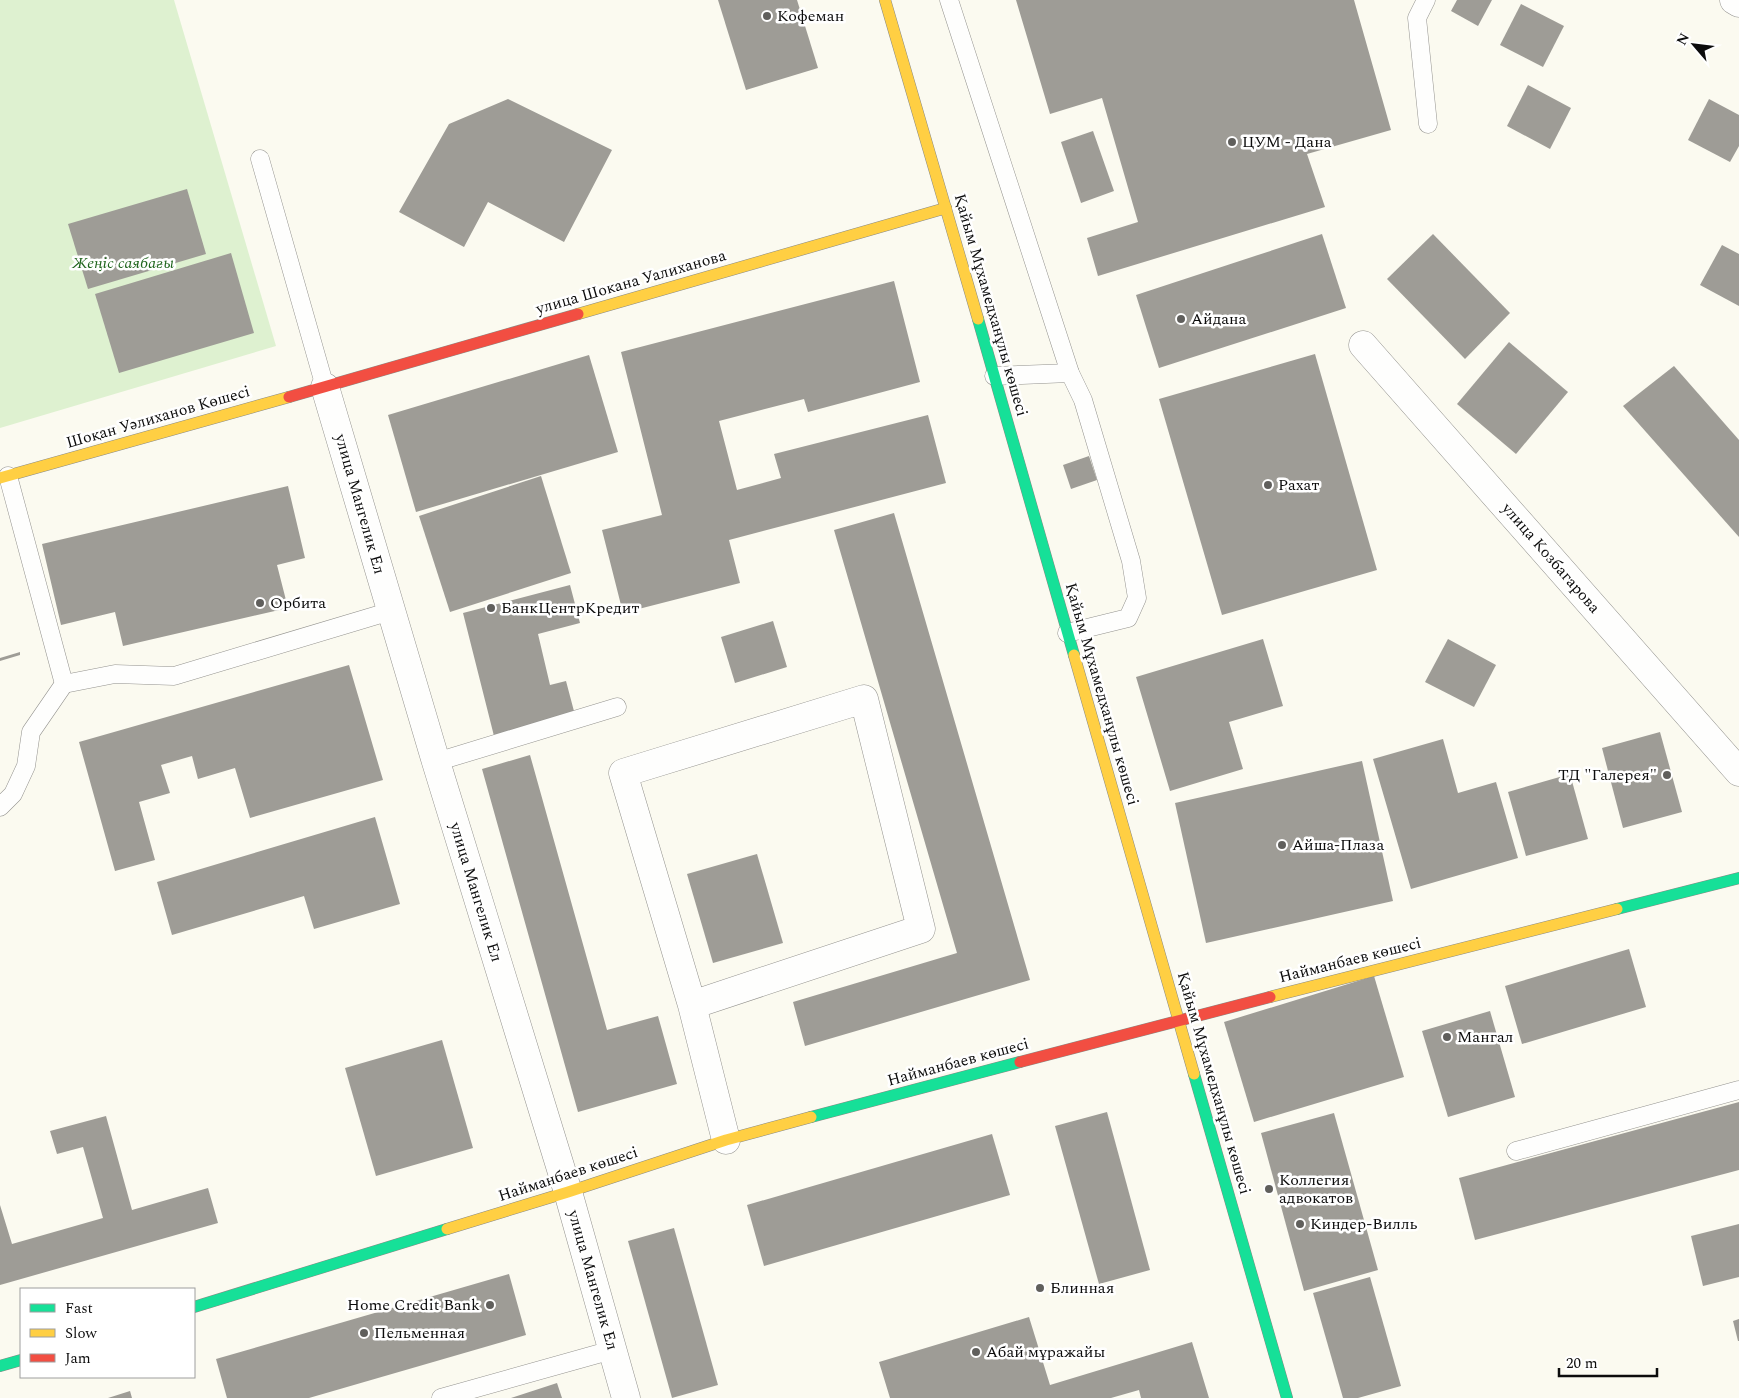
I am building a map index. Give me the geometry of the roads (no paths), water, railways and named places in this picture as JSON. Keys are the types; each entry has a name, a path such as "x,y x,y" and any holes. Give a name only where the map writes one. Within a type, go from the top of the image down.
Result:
{"street":[{"name":"Қайым Мұхамедханұлы көшесі","path":"885,0 1180,1020 1287,1398"},
{"path":"1734,0 1739,2"},
{"name":"улица Шокана Уалиханова","path":"325,386 946,208"},
{"name":"улица Козбагарова","path":"1363,345 1739,772"},
{"name":"Шоқан Уәлиханов Көшесі","path":"4,477 325,386"},
{"name":"улица Мангелик Ел","path":"325,386 436,762 568,1192 626,1398"},
{"path":"692,1005 921,929 864,700 623,772 692,1005 726,1140"},
{"name":"Найманбаев көшесі","path":"195,1307 568,1192 726,1140 1180,1020 1739,878"},
{"path":"0,1366 20,1360"}],"lane":[{"path":"949,0 1070,373 1083,400 1131,561 1137,598 1128,618 1067,633"},
{"path":"1426,0 1417,18 1428,124"},
{"path":"260,159 325,386"},
{"path":"994,376 1070,373"},
{"path":"4,477 64,684"},
{"path":"0,807 13,794 26,766 31,732 64,684 115,674 174,676 391,611"},
{"path":"436,762 617,707"},
{"path":"1516,1151 1739,1090"},
{"path":"441,1398 612,1350"}],"place":[{"name":"Кофеман","path":"767,16"},
{"name":"ЦУМ - Дана","path":"1232,142"},
{"name":"Айдана","path":"1181,319"},
{"name":"Рахат","path":"1268,485"},
{"name":"Орбита","path":"260,603"},
{"name":"БанкЦентрКредит","path":"491,608"},
{"name":"ТД \"Галерея\"","path":"1667,775"},
{"name":"Айша-Плаза","path":"1282,845"},
{"name":"Мангал","path":"1447,1037"},
{"name":"Коллегия адвокатов","path":"1269,1189"},
{"name":"Киндер-Вилль","path":"1300,1224"},
{"name":"Блинная","path":"1040,1288"},
{"name":"Home Credit Bank","path":"490,1305"},
{"name":"Пельменная","path":"364,1333"},
{"name":"Абай мұражайы","path":"976,1352"}],"park label":[{"name":"Жеңіс саябағы","path":"123,263"}]}
